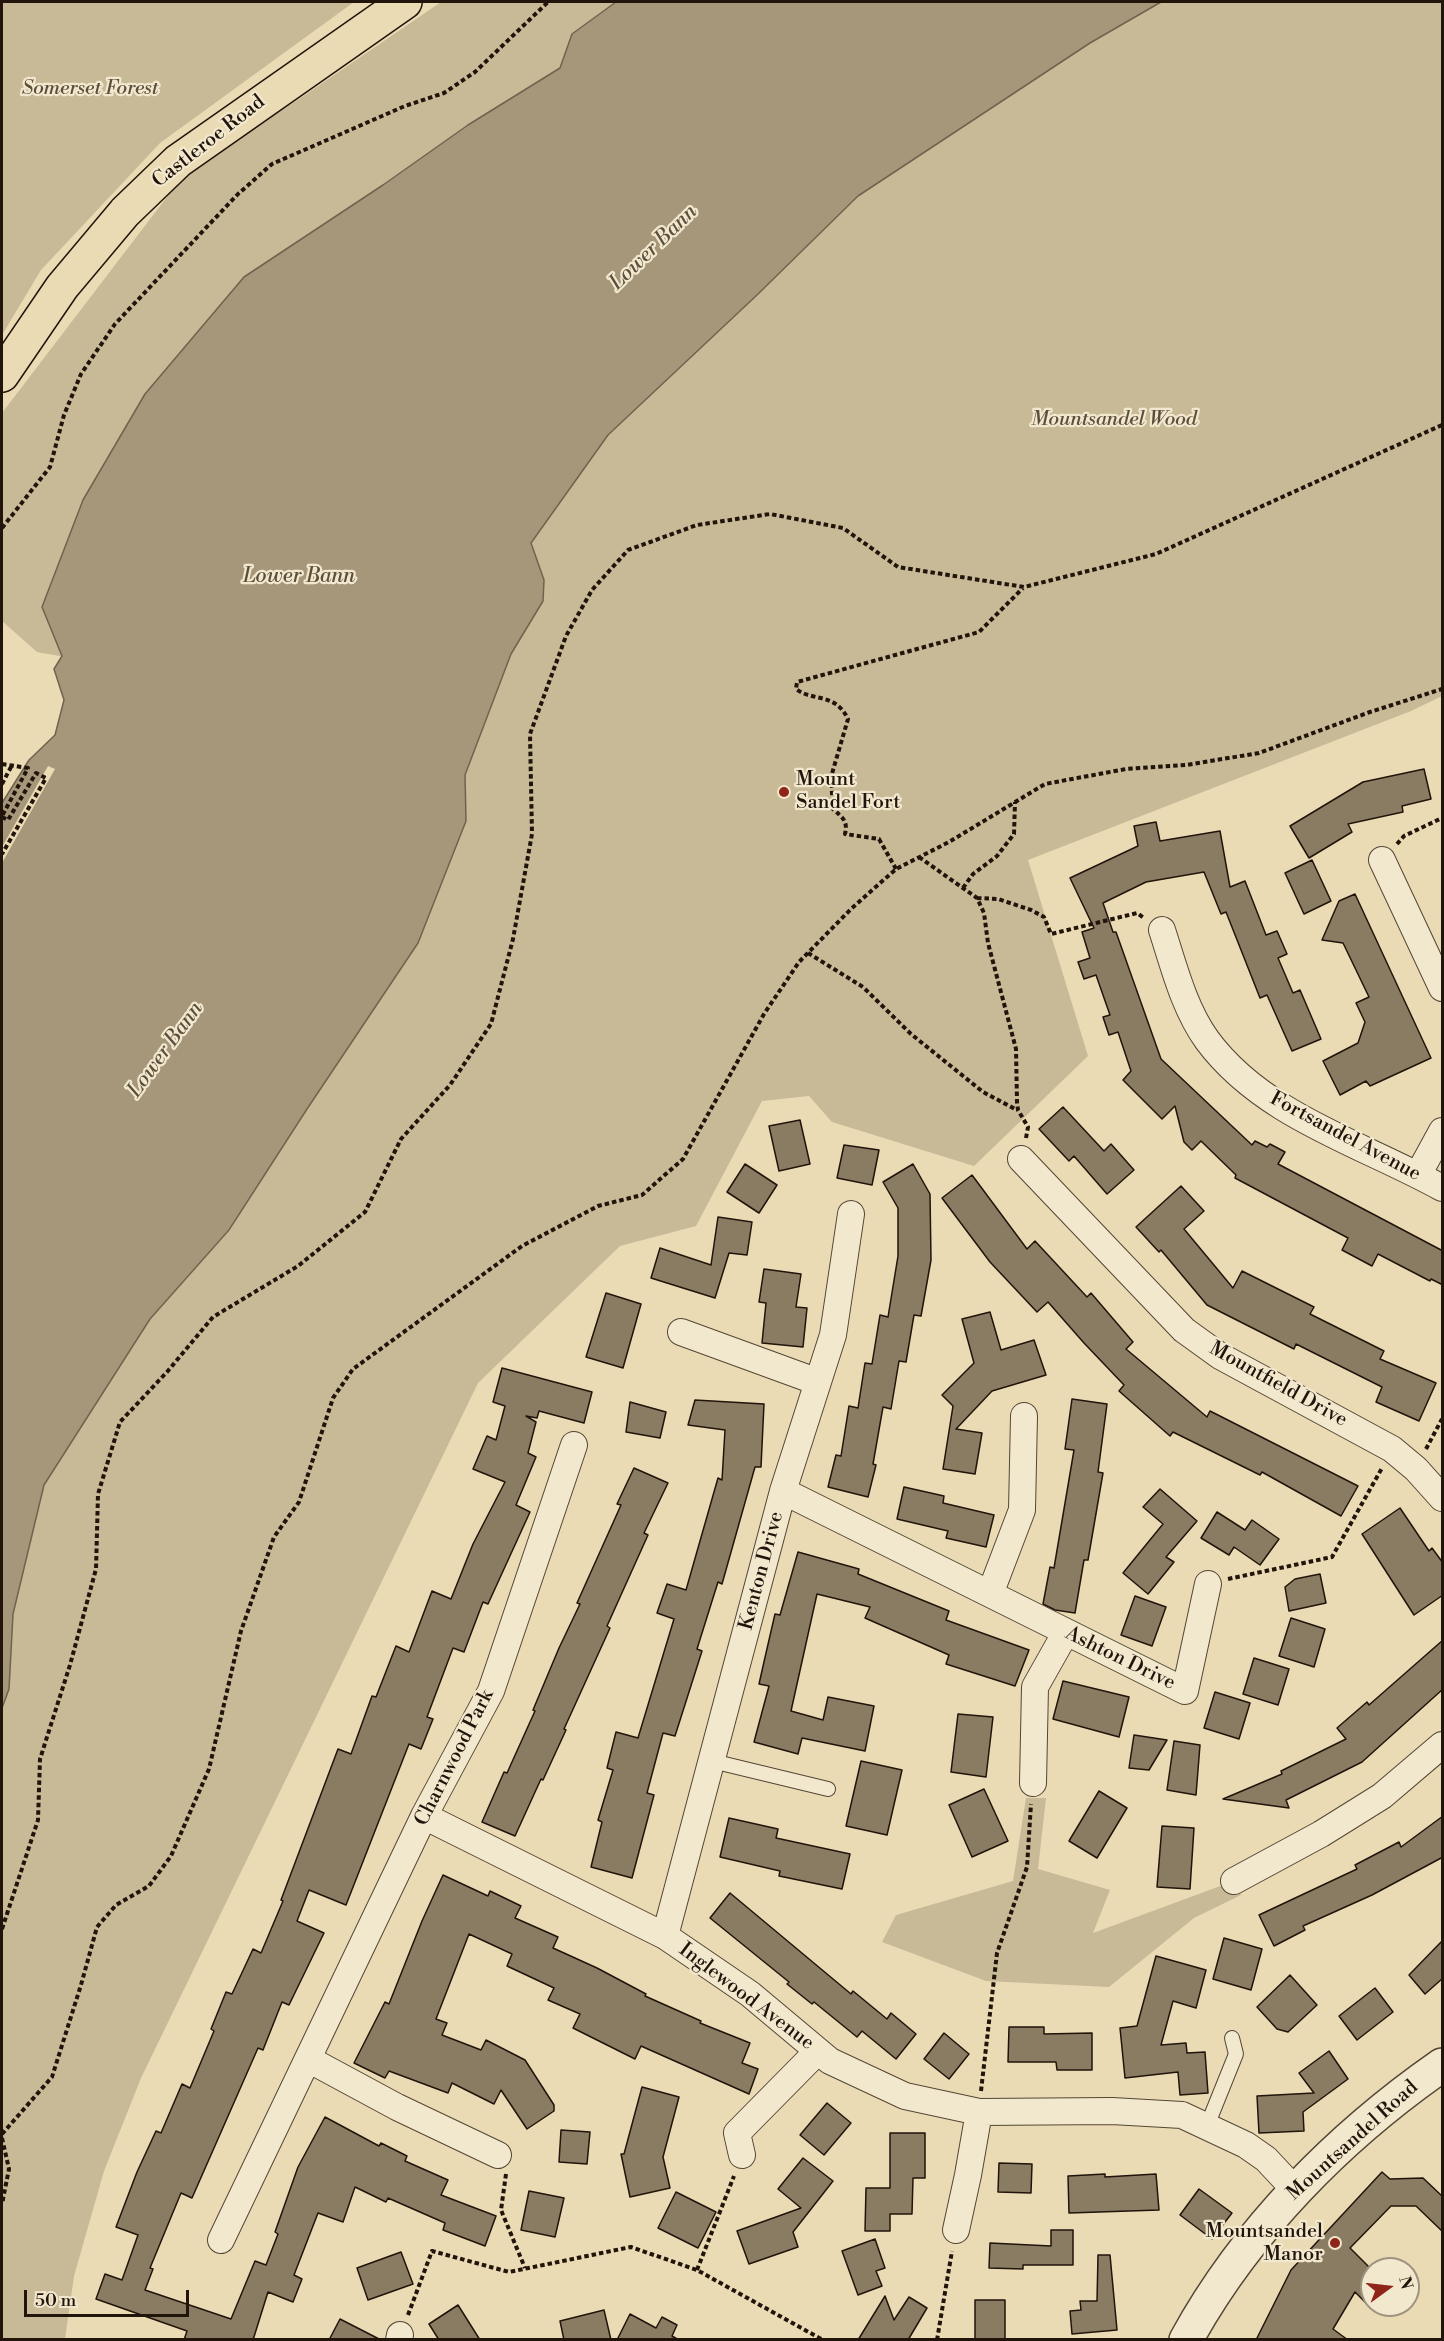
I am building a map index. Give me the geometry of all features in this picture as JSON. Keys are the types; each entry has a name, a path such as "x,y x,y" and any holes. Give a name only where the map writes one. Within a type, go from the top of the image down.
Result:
{"main road":[{"name":"Castleroe Road","path":"2,372 69,279 125,212 178,161 405,2"}],"street":[{"path":"1382,860 1443,988"},
{"name":"Fortsandel Avenue","path":"1162,930 1182,993 1207,1040 1242,1080 1286,1109 1443,1188"},
{"path":"1418,1175 1443,1131"},
{"name":"Mountfield Drive","path":"1021,1159 1184,1330 1220,1356 1392,1449 1416,1469 1443,1498"},
{"name":"Kenton Drive","path":"665,1936 783,1491 833,1335 851,1214"},
{"path":"681,1332 818,1382"},
{"path":"990,1594 1022,1510 1024,1416"},
{"name":"Charnwood Park","path":"221,2240 424,1816 491,1691 574,1445"},
{"name":"Ashton Drive","path":"783,1491 1185,1691 1208,1584"},
{"path":"1033,1783 1035,1688 1066,1632"},
{"path":"1234,1881 1321,1834 1382,1796 1440,1752"},
{"name":"Inglewood Avenue","path":"424,1816 665,1936 750,1994 830,2061 905,2096 978,2112 1112,2110 1182,2115 1246,2145 1259,2154 1295,2190"},
{"path":"742,2155 736,2133 817,2052"},
{"path":"308,2060 397,2107 498,2155"},
{"name":"Mountsandel Road","path":"1186,2340 1227,2274 1261,2229 1295,2190 1418,2082 1443,2066"},
{"path":"956,2230 978,2112"}],"lane":[{"path":"712,1761 828,1789"},
{"path":"1207,2126 1236,2054 1232,2038"}],"path":[{"path":"2,528 50,466 64,415 81,374 115,324 238,195 272,164 280,160 405,106 444,93 474,72 548,2"},
{"path":"2,1929 38,1820 40,1759 70,1665 96,1569 98,1494 120,1422 167,1372 213,1317 298,1266 365,1212 401,1139 450,1085 491,1024 513,939 532,834 530,734 566,636 592,590 628,550 697,525 770,514 843,528 898,567 1024,587 1156,554 1443,425"},
{"path":"896,869 879,839 846,834 845,819 833,809 831,777 848,718 834,702 799,692 796,689 798,682 979,632 1024,587"},
{"path":"2,2204 9,2169 2,2136 52,2077 97,1927 116,1905 149,1886 171,1856 209,1769 241,1631 274,1537 299,1502 333,1398 353,1369 522,1246 598,1206 642,1195 683,1159 764,1014 799,962 851,909 896,869 1045,783 1126,769 1186,765 1259,753 1370,712 1443,689"},
{"path":"2,764 28,768 2,816 8,820 36,772 46,777 2,854"},
{"path":"2,784 12,765"},
{"path":"963,888 973,874 998,856 1014,834 1015,802"},
{"path":"1382,860 1404,836 1443,818"},
{"path":"919,857 977,898 984,913 988,943 1016,1049 1018,1110 1028,1127 1021,1159"},
{"path":"977,898 998,899 1031,910 1044,917 1051,934 1137,913 1162,930"},
{"path":"808,953 863,987 911,1034 983,1092 1018,1110"},
{"path":"1416,1469 1443,1419"},
{"path":"1208,1584 1332,1557 1392,1449"},
{"path":"978,2112 997,1953 1027,1867 1033,1783"},
{"path":"498,2155 507,2169 501,2210 525,2268"},
{"path":"697,2270 742,2155"},
{"path":"937,2340 956,2230"},
{"path":"400,2338 432,2251 509,2272 631,2247 697,2270 823,2340"}],"green space":[{"name":"Somerset Forest","path":"2,2 354,2 160,143 41,270 2,335"},
{"path":"441,2 616,2 572,34 560,68 468,125 375,191 244,277 88,661 37,652 2,621 2,413 186,172 299,99"},
{"name":"Mountsandel Wood","path":"1161,2 1442,2 1442,696 1411,711 1028,860 1088,1056 974,1166 832,1122 809,1096 762,1101 696,1226 620,1246 478,1383 141,2078 104,2171 74,2276 65,2339 2,2339 2,1708 9,1689 13,1614 44,1485 150,1319 230,1230 307,1109 466,821 465,775 511,654 543,601 544,579 531,543 611,430 757,295 858,196 1090,43"},
{"path":"1026,1798 1046,1798 1038,1869 1110,1890 1093,1933 1234,1881 1241,1895 1194,1918 1109,1987 986,1981 882,1942 896,1915 1013,1881"}],"water":[{"name":"Lower Bann","path":"616,2 1161,2 1090,43 858,196 608,435 531,543 544,580 543,601 511,654 465,775 466,821 418,943 229,1230 150,1319 44,1485 13,1614 9,1689 2,1708 2,803 29,760 55,735 64,700 54,669 62,656 42,607 83,500 145,394 244,277 383,185 468,125 560,68 572,34"}],"pier":[{"path":"48,766 55,769 2,863 2,847"}],"building":[{"path":"1424,769 1431,799 1402,806 1403,812 1348,824 1352,832 1309,858 1290,826 1363,782"},
{"path":"1156,822 1160,841 1220,831 1230,887 1245,881 1266,935 1277,931 1287,954 1278,958 1293,993 1300,990 1321,1039 1292,1051 1267,995 1260,998 1226,912 1221,914 1204,872 1146,882 1103,903 1113,932 1116,932 1161,1059 1252,1145 1255,1141 1267,1147 1270,1144 1285,1152 1278,1164 1443,1251 1443,1285 1431,1279 1430,1281 1378,1254 1372,1266 1342,1250 1348,1238 1235,1178 1236,1175 1201,1141 1192,1150 1184,1142 1175,1106 1162,1119 1123,1080 1131,1071 1118,1032 1109,1035 1103,1017 1110,1015 1096,975 1084,979 1078,962 1090,958 1082,932 1094,928 1070,878 1138,846 1134,826"},
{"path":"1312,860 1331,901 1304,914 1285,873"},
{"path":"1355,894 1431,1058 1370,1086 1366,1081 1340,1095 1323,1061 1358,1043 1365,1022 1356,1003 1369,997 1343,943 1322,940 1339,901"},
{"path":"1063,1107 1104,1151 1111,1144 1134,1170 1107,1194 1074,1156 1069,1161 1039,1129"},
{"path":"800,1120 810,1164 779,1171 769,1126"},
{"path":"844,1145 879,1150 872,1185 837,1178"},
{"path":"745,1164 777,1185 759,1213 727,1192"},
{"path":"913,1164 930,1194 931,1260 921,1316 914,1315 906,1362 899,1361 891,1409 883,1407 873,1464 876,1465 868,1497 828,1487 836,1455 841,1456 849,1406 858,1408 865,1363 872,1364 880,1315 888,1317 898,1256 898,1208 883,1182"},
{"path":"972,1175 1027,1249 1035,1241 1087,1297 1091,1293 1133,1342 1126,1349 1207,1417 1210,1411 1358,1486 1341,1516 1262,1472 1260,1475 1173,1432 1170,1436 1119,1391 1124,1385 1048,1302 1037,1312 990,1262 942,1198"},
{"path":"1181,1186 1204,1211 1184,1229 1233,1288 1242,1271 1314,1307 1310,1314 1384,1351 1380,1359 1436,1383 1419,1421 1376,1402 1382,1387 1296,1344 1294,1349 1207,1305 1161,1250 1159,1252 1136,1227"},
{"path":"718,1217 752,1222 747,1255 729,1253 715,1298 651,1278 660,1248 711,1265"},
{"path":"764,1269 801,1274 796,1307 807,1308 803,1347 762,1343 766,1303 759,1302"},
{"path":"606,1293 641,1304 623,1368 586,1357"},
{"path":"990,1312 1001,1350 1034,1340 1046,1375 992,1391 956,1429 982,1433 975,1474 943,1469 953,1406 942,1395 974,1363 962,1319"},
{"path":"502,1368 592,1392 584,1423 539,1411 537,1418 526,1416 536,1422 528,1453 536,1457 516,1505 530,1512 488,1604 483,1602 464,1652 453,1648 427,1717 433,1719 421,1749 409,1744 346,1905 309,1890 297,1921 324,1933 289,2005 282,2002 263,2050 258,2048 192,2198 181,2193 150,2268 153,2269 145,2290 231,2319 255,2261 266,2265 298,2167 325,2117 379,2146 381,2143 407,2156 405,2161 448,2180 441,2195 496,2216 485,2246 443,2230 445,2223 388,2198 386,2202 355,2187 343,2222 318,2213 294,2275 302,2279 293,2302 268,2292 253,2340 184,2340 187,2331 96,2299 105,2274 122,2280 138,2235 116,2227 156,2131 161,2133 182,2084 190,2088 214,2031 211,2029 226,1992 232,1994 253,1949 261,1953 283,1901 281,1900 338,1749 351,1754 372,1696 376,1697 396,1646 409,1652 432,1591 451,1599 473,1544 505,1482 473,1469 487,1436 496,1440 505,1406 493,1402"},
{"path":"1072,1399 1107,1404 1098,1472 1103,1473 1088,1560 1084,1560 1075,1613 1055,1610 1043,1604 1050,1567 1054,1568 1074,1450 1065,1449"},
{"path":"695,1400 764,1404 761,1467 755,1467 722,1584 718,1582 697,1649 702,1651 675,1736 663,1733 647,1793 654,1795 632,1878 591,1867 602,1822 598,1820 613,1770 607,1768 616,1732 638,1738 674,1619 657,1613 667,1584 686,1590 718,1478 722,1480 725,1430 688,1425"},
{"path":"630,1402 666,1412 660,1438 626,1432"},
{"path":"634,1468 668,1483 644,1533 648,1535 607,1626 610,1628 564,1729 566,1730 515,1836 482,1822 535,1711 533,1710 580,1604 577,1603 621,1505 617,1504"},
{"path":"904,1487 944,1496 943,1503 994,1515 986,1547 946,1538 948,1531 897,1519"},
{"path":"1160,1489 1197,1521 1166,1557 1174,1562 1148,1594 1123,1573 1163,1524 1143,1507"},
{"path":"1400,1508 1429,1551 1432,1548 1443,1563 1443,1595 1414,1615 1362,1534"},
{"path":"1217,1512 1245,1530 1252,1520 1279,1539 1260,1565 1234,1547 1229,1555 1201,1538"},
{"path":"798,1552 859,1569 858,1574 949,1611 946,1620 1029,1650 1015,1686 946,1664 949,1655 865,1618 870,1607 817,1594 791,1711 823,1720 828,1697 874,1706 865,1751 802,1738 798,1754 754,1742 769,1686 759,1684 775,1614 780,1615"},
{"path":"1320,1574 1326,1603 1289,1611 1285,1587 1295,1579"},
{"path":"1135,1596 1166,1607 1152,1646 1121,1635"},
{"path":"1291,1618 1325,1629 1314,1667 1279,1656"},
{"path":"1443,1640 1443,1689 1362,1762 1286,1800 1289,1808 1223,1799 1282,1774 1281,1771 1346,1739 1337,1728 1367,1702 1369,1705"},
{"path":"1254,1658 1289,1669 1278,1705 1243,1694"},
{"path":"1063,1681 1129,1697 1119,1737 1053,1719"},
{"path":"1215,1692 1250,1703 1239,1739 1204,1728"},
{"path":"958,1714 993,1717 986,1777 951,1772"},
{"path":"1134,1735 1167,1740 1149,1770 1129,1768"},
{"path":"1174,1741 1200,1745 1196,1795 1167,1790"},
{"path":"861,1761 902,1770 887,1835 846,1826"},
{"path":"984,1789 1008,1841 972,1857 949,1805"},
{"path":"1099,1791 1127,1808 1097,1858 1069,1841"},
{"path":"1443,1816 1443,1857 1372,1895 1303,1926 1305,1930 1274,1946 1259,1915 1357,1869 1355,1865 1399,1842 1401,1847"},
{"path":"729,1818 778,1829 776,1838 850,1854 842,1889 779,1876 780,1871 720,1857"},
{"path":"1162,1826 1194,1828 1190,1889 1157,1887"},
{"path":"443,1875 488,1896 490,1891 521,1906 515,1918 558,1937 553,1948 597,1968 646,1994 645,1996 701,2021 700,2023 750,2043 742,2063 758,2069 749,2094 641,2046 635,2059 573,2028 580,2014 548,2000 554,1988 507,1966 512,1954 469,1934 436,2019 447,2023 442,2035 481,2050 486,2040 525,2060 554,2105 554,2111 527,2129 501,2090 494,2104 452,2083 448,2093 389,2071 385,2078 354,2063 385,2002 389,2004"},
{"path":"730,1893 851,1994 853,1991 887,2019 891,2013 916,2034 896,2059 862,2031 857,2037 814,2002 812,2004 787,1984 789,1982 710,1918"},
{"path":"1224,1938 1262,1949 1251,1990 1213,1979"},
{"path":"1443,1940 1443,1978 1425,1994 1409,1975"},
{"path":"1156,1956 1206,1970 1196,2008 1173,2001 1161,2045 1186,2043 1187,2053 1205,2052 1208,2093 1180,2095 1178,2072 1125,2078 1120,2028 1137,2026"},
{"path":"1290,1975 1317,2005 1288,2032 1277,2029 1257,2007"},
{"path":"1375,1988 1393,2012 1357,2040 1339,2016"},
{"path":"1009,2027 1044,2027 1044,2034 1092,2033 1092,2070 1057,2070 1056,2062 1008,2062"},
{"path":"944,2033 969,2054 949,2079 924,2059"},
{"path":"1329,2051 1348,2079 1303,2112 1304,2131 1259,2133 1257,2096 1314,2093 1299,2073"},
{"path":"642,2087 679,2097 663,2157 670,2188 630,2197 621,2154 624,2154"},
{"path":"827,2103 851,2123 824,2155 800,2135"},
{"path":"561,2130 590,2132 587,2164 559,2162"},
{"path":"890,2133 925,2133 925,2178 913,2178 912,2214 890,2214 890,2231 865,2231 866,2188 890,2188"},
{"path":"803,2158 833,2181 793,2232 798,2247 749,2264 737,2231 801,2208 778,2189"},
{"path":"999,2163 1032,2164 1031,2193 998,2192"},
{"path":"1382,2172 1390,2179 1423,2178 1443,2197 1443,2232 1416,2206 1391,2206 1350,2248 1360,2258 1360,2297 1355,2292 1333,2329 1348,2340 1256,2340 1291,2270"},
{"path":"1105,2174 1105,2177 1156,2174 1159,2210 1069,2213 1068,2176"},
{"path":"1199,2189 1232,2213 1212,2239 1180,2215"},
{"path":"529,2191 564,2198 555,2237 521,2230"},
{"path":"676,2192 716,2212 698,2248 658,2228"},
{"path":"1051,2230 1073,2230 1073,2265 1023,2265 1023,2269 989,2268 990,2243 1051,2246"},
{"path":"875,2239 885,2268 876,2271 882,2286 858,2295 842,2251"},
{"path":"401,2252 413,2284 368,2300 357,2268"},
{"path":"1098,2255 1110,2255 1117,2330 1072,2334 1070,2311 1081,2310 1080,2301 1097,2301"},
{"path":"885,2296 894,2320 909,2297 927,2308 908,2340 858,2340"},
{"path":"975,2300 1005,2300 1005,2340 975,2340"},
{"path":"458,2305 480,2340 439,2340 429,2324"},
{"path":"604,2310 611,2340 564,2340 560,2321"},
{"path":"630,2314 656,2328 662,2317 677,2325 672,2336 679,2340 617,2340"},
{"path":"340,2319 381,2340 329,2340"}],"place":[{"name":"Mount Sandel Fort","path":"784,792"},
{"name":"Mountsandel Manor","path":"1335,2243"}]}
